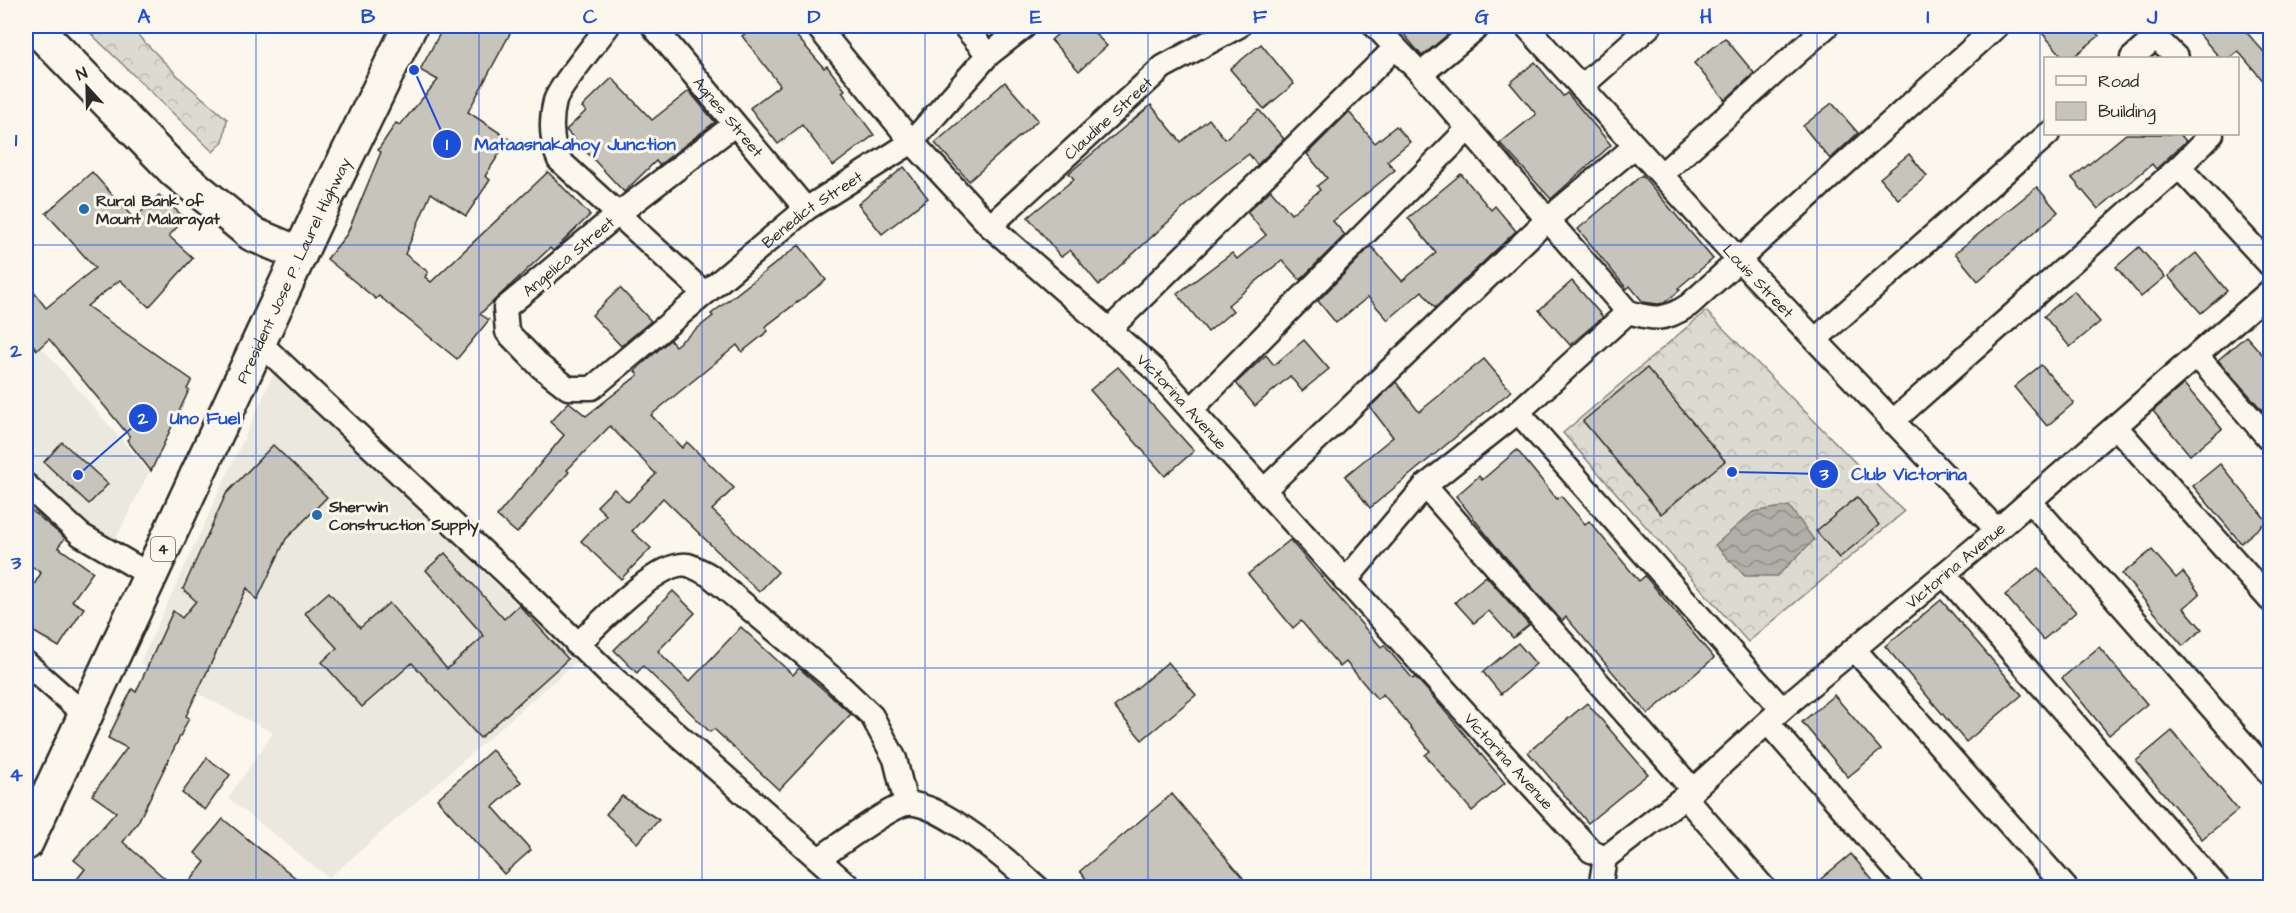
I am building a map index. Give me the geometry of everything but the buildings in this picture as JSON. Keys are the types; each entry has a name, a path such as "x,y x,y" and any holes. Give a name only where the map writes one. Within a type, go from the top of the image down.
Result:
{"main road":[{"path":"34,26 175,171 252,234 300,254"},
{"name":"President Jose P. Laurel Highway","path":"26,843 300,254 410,26"}],"street":[{"path":"608,26 555,99 552,125 554,149 559,160 703,292"},
{"name":"Agnes Street","path":"653,26 806,209"},
{"name":"Victorina Avenue","path":"817,26 912,142 990,226 1154,369 1591,851 1605,858 1689,794 1775,716 2117,428 2271,291"},
{"path":"964,26 988,55"},
{"name":"Benedict Street","path":"592,388 703,292 806,209 912,142 988,55 1025,26"},
{"name":"Claudine Street","path":"990,226 1163,67 1239,26"},
{"path":"1375,26 1421,74 1628,312 1654,320 1675,314 1689,305 1997,26"},
{"path":"1421,74 1479,26"},
{"name":"Louis Street","path":"1526,26 1738,259 1997,530"},
{"path":"1581,87 1650,26"},
{"path":"1662,174 1827,26"},
{"path":"2133,57 2150,32 2176,57"},
{"path":"1110,329 1395,48"},
{"name":"Angelica Street","path":"592,388 568,388 541,367 507,332 506,308 618,214 735,125"},
{"path":"1191,410 1468,129"},
{"path":"1816,339 2047,135"},
{"path":"1892,422 2179,167 2211,135"},
{"path":"1264,490 1548,219 1634,147"},
{"path":"2179,167 2271,265"},
{"path":"1346,581 1425,486 1518,412 1628,312"},
{"path":"260,343 509,576 577,645 820,858 851,888"},
{"path":"2197,356 2271,440"},
{"path":"1518,412 1775,716 1912,888"},
{"path":"2117,428 2271,600"},
{"path":"26,485 81,535 150,575"},
{"path":"1425,486 1689,794 1764,888"},
{"path":"2030,501 2271,774"},
{"path":"577,645 637,590 665,569 687,564 709,575 830,676 872,716 895,759 906,804"},
{"path":"1944,574 2218,888"},
{"path":"1854,649 2066,888"},
{"path":"26,663 85,715"},
{"path":"820,858 906,804 922,805 989,845 1038,888"},
{"path":"1600,888 1605,858"}],"shaded area":[{"path":"26,329 149,472 114,542 59,504 26,469"},
{"name":"Sherwin Construction Supply","path":"276,369 576,662 329,878 228,798 273,733 140,663"}],"green space":[{"path":"83,26 129,26 184,82 227,119 223,142 213,152"},
{"path":"1706,311 1904,512 1748,642 1563,433"}],"water":[{"path":"1789,506 1814,540 1777,576 1745,576 1715,545 1753,512"}],"place":[{"name":"Mataasnakahoy Junction","path":"414,70"},
{"name":"Rural Bank of Mount Malarayat","path":"84,209"},
{"name":"Club Victorina","path":"1732,472"},
{"name":"Uno Fuel","path":"78,475"},
{"name":"Sherwin Construction Supply","path":"317,515"}]}
